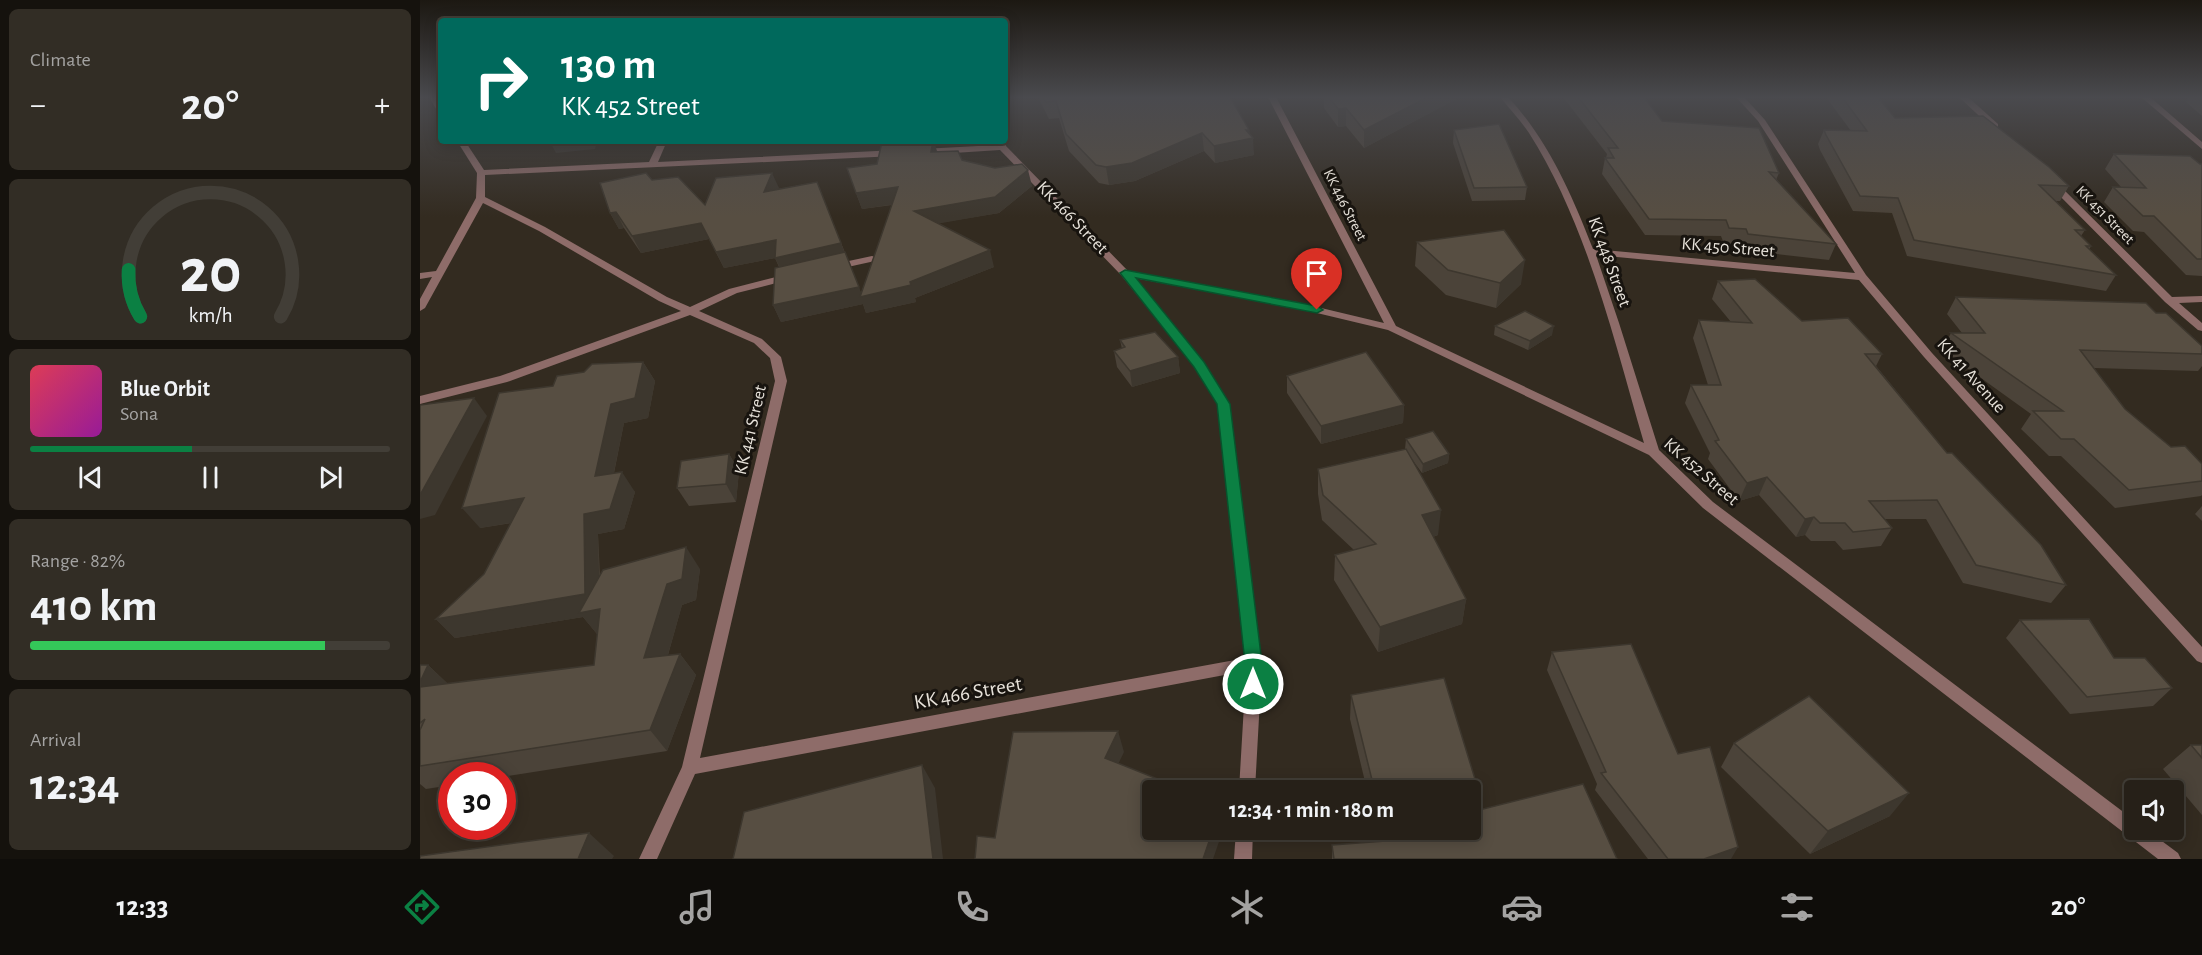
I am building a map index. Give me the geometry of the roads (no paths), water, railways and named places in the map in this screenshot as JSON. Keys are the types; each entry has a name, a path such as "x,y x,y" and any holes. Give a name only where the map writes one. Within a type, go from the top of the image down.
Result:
{"street":[{"name":"KK 446 Street","path":"1293,137 1392,328"},
{"name":"KK 448 Street","path":"1535,137 1555,171 1592,252 1653,452"},
{"name":"KK 41 Avenue","path":"1772,137 1862,277 1928,355 2202,657"},
{"path":"420,308 481,198 481,173 463,144"},
{"path":"654,164 662,144"},
{"path":"913,152 1001,144"},
{"name":"KK 466 Street","path":"1001,144 1125,273 1200,365 1223,404 1254,663 1248,780"},
{"path":"481,173 902,153"},
{"name":"KK 451 Street","path":"2048,179 2169,300 2202,328"},
{"name":"KK 441 Street","path":"481,198 542,229 663,299 758,340 775,357 781,381 690,767 648,859"},
{"name":"KK 450 Street","path":"1592,252 1862,277"},
{"path":"826,269 872,259"},
{"path":"420,276 440,273"},
{"name":"KK 452 Street","path":"1125,273 1296,305 1392,328 1653,452 1708,505 2172,859"},
{"path":"420,400 503,379 692,311 733,291 803,274"},
{"path":"2169,300 2202,299"},
{"name":"KK 466 Street","path":"690,767 1254,663"},
{"path":"1243,859 1244,840"}]}
